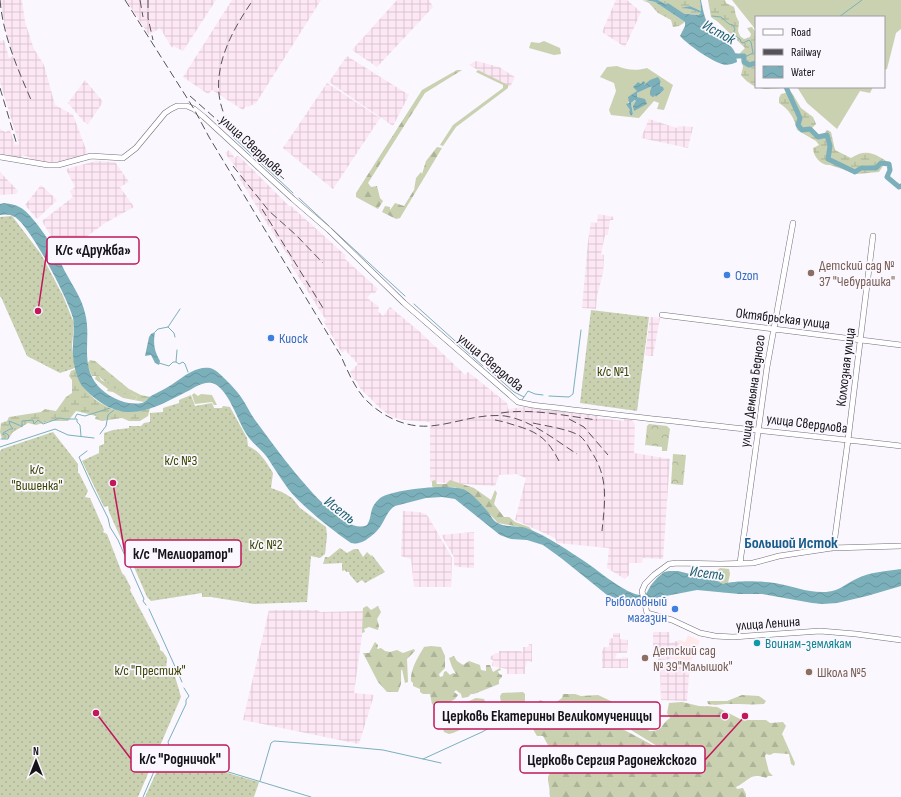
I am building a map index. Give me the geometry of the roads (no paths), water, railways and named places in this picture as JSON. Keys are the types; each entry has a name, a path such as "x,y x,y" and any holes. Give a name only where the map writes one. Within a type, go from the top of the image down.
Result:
{"street":[{"name":"улица Свердлова","path":"0,158 48,165 58,165 91,156 123,158 136,148 165,113 171,108 177,106 187,106 194,109 204,117 328,230 404,303 514,400 523,404 672,422 901,446"},
{"name":"улица Демьяна Бедного","path":"740,563 758,430 792,223"},
{"name":"Колхозная улица","path":"832,548 834,544 848,440 873,236"},
{"name":"Октябрьская улица","path":"662,316 901,345"},
{"path":"740,563 754,563 799,552 832,548 901,546"},
{"name":"улица Ленина","path":"740,563 669,564 645,584 642,595 647,612 672,620 690,629 711,635 733,637 820,631 901,640"}],"water":[{"path":"645,0 658,0 668,5 677,13 698,15 701,13 690,9 681,8 690,6 701,11 701,0 709,27 715,34 730,45 735,52 737,62 724,65 700,52 680,36 685,26 685,22 655,2"},
{"path":"658,77 661,82 660,86 663,87 664,90 656,97 655,95 653,97 650,95 652,86 637,93 637,97 645,99 647,104 634,111 633,106 636,101 635,100 631,103 633,114 631,116 629,112 630,110 626,104 629,103 628,97 637,91 633,87 638,82 641,84 643,81 645,82 644,85 650,80"},
{"path":"0,204 12,204 24,210 33,219 58,256 84,308 87,323 87,360 92,377 102,390 112,397 124,402 136,404 142,403 193,371 201,368 210,368 215,370 238,393 255,420 306,486 323,504 340,518 355,526 367,525 373,506 385,495 421,488 458,488 465,490 475,497 499,524 526,528 542,535 572,553 616,584 640,595 646,594 657,578 664,572 669,571 706,575 723,584 741,581 763,582 826,592 839,589 856,579 867,575 901,569 901,586 837,603 823,604 762,594 739,594 697,590 640,601 621,600 607,595 543,545 527,540 511,539 500,535 455,499 442,497 426,498 395,506 390,510 377,531 362,542 351,543 318,518 289,490 267,457 251,441 228,398 218,386 212,383 202,384 164,403 133,412 111,408 100,402 86,390 80,382 74,366 74,321 70,309 48,264 22,223 11,215 0,215"},
{"path":"155,332 154,347 160,361 159,365 155,363 151,355 145,356 149,337"}],"waterway":[{"path":"840,16 862,0"},
{"name":"Исток","path":"668,6 683,16"},
{"path":"712,16 721,17 729,24 733,25 735,29 735,36 740,39 741,42 743,43 749,40 751,42 753,53 744,56"},
{"name":"Исток","path":"731,55 744,56 744,62 749,65 755,63"},
{"name":"Исток","path":"786,88 800,118 798,125 802,130 810,129 818,137 827,135 830,146 828,159 855,172 861,168 876,168 881,163 889,164 890,170 887,177 899,187 901,186"},
{"path":"232,136 293,193"},
{"path":"299,198 329,226"},
{"path":"332,229 405,296"},
{"path":"414,304 483,366"},
{"path":"155,332 158,329 168,327 180,309"},
{"path":"168,327 174,333 175,337"},
{"path":"549,396 569,397 573,394 581,330"},
{"path":"177,350 176,362 179,364 183,362 188,372"},
{"path":"159,363 169,366 173,362 176,362"},
{"path":"487,368 514,392 524,397 522,400"},
{"path":"524,397 528,391 543,395"},
{"path":"75,418 77,414 85,416 110,408"},
{"path":"100,434 106,426 108,415 114,410"},
{"path":"1,439 8,439 9,436 6,433 3,435 3,433 13,429 9,421 22,427 22,421 33,420 34,424 38,420 43,424 60,418 77,419 77,422 80,425 81,436"},
{"path":"0,447 55,429 68,435 94,438"},
{"path":"87,451 79,457 108,518 110,527 118,540 146,605"},
{"path":"149,609 182,682"},
{"path":"184,688 189,696 168,742 169,746 202,764 311,797"},
{"path":"423,759 482,732 516,713"},
{"path":"260,781 271,743 274,741 383,750 441,763"},
{"path":"143,797 162,753"}],"railway":[{"path":"0,0 4,27 8,40 32,102"},
{"path":"125,0 194,109 209,137 341,356 354,383 364,398 378,410 394,420 412,425 439,425 476,417 495,415 515,418 542,431 577,454"},
{"path":"140,0 143,17"},
{"path":"148,0 148,18 153,40"},
{"path":"243,141 232,128 224,114 220,99 220,69 229,40 253,0"},
{"path":"0,88 17,145"},
{"path":"190,96 284,179"},
{"path":"233,166 269,211 296,235 323,263"},
{"path":"262,209 323,308"},
{"path":"501,413 524,411 597,420"},
{"path":"569,419 584,427 608,455"},
{"path":"495,420 536,433 546,441 559,461"},
{"path":"533,423 575,434 580,436 588,445 597,461 603,480 605,500 602,531"}],"place":[{"name":"Детский сад № 37 \"Чебурашка\"","path":"811,273"},
{"name":"Ozon","path":"727,275"},
{"name":"К/с «Дружба»","path":"38,311"},
{"name":"Киоск","path":"271,338"},
{"name":"к/с \"Мелиоратор\"","path":"113,483"},
{"name":"Рыболовный магазин","path":"675,609"},
{"name":"Воинам-землякам","path":"757,643"},
{"name":"Детский сад № 39\"Малышок\"","path":"645,658"},
{"name":"Школа №5","path":"809,672"},
{"name":"к/с \"Родничок\"","path":"96,713"},
{"name":"Церковь Екатерины Великомученицы","path":"725,716"},
{"name":"Церковь Сергия Радонежского","path":"745,716"}],"district":[{"name":"Большой Исток","path":"791,542"}],"park label":[{"name":"к/с №1","path":"613,371"},
{"name":"к/с №3","path":"181,460"},
{"name":"к/с \"Вишенка\"","path":"37,478"},
{"name":"к/с №2","path":"266,544"},
{"name":"к/с \"Престиж\"","path":"150,670"}],"water label":[{"name":"Исеть","path":"340,510"},
{"name":"Исеть","path":"707,573"}]}
